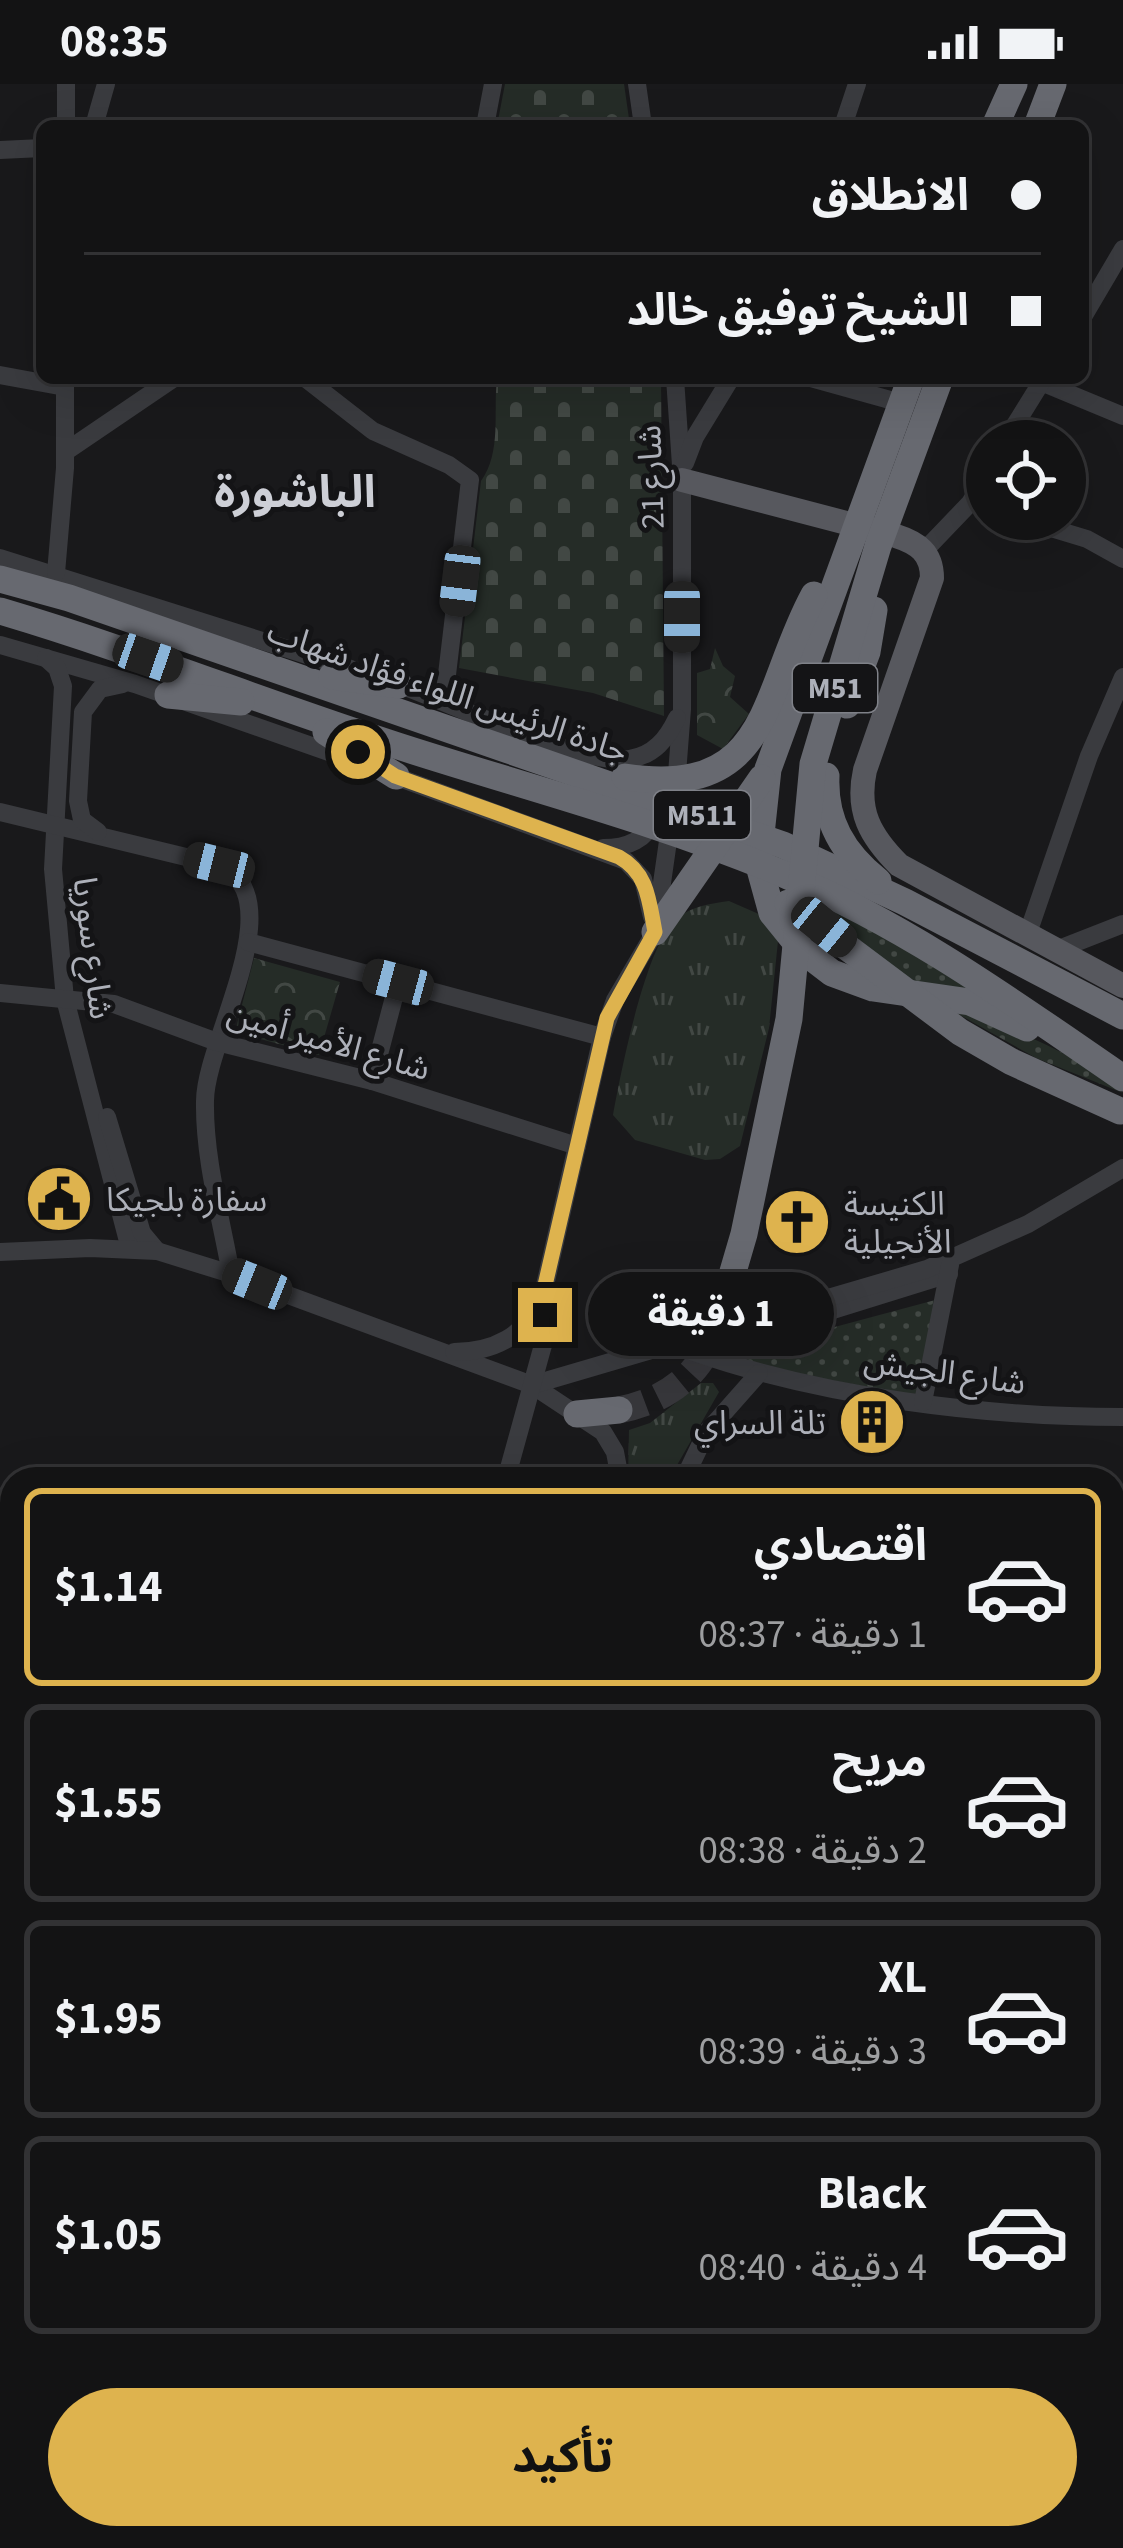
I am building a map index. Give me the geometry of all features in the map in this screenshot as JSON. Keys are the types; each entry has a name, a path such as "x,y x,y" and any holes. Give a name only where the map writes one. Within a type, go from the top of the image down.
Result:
{"highway":[{"path":"1001,120 1016,84"},
{"path":"1040,120 1055,84"},
{"path":"1049,120 1055,84"},
{"name":"M51","path":"720,1316 748,1214 789,1019 813,764 909,384"},
{"name":"M51","path":"768,770 937,384"},
{"path":"556,765 666,781 700,775 732,759 753,739 810,602 913,485 953,384"},
{"path":"894,389 864,472 871,633 826,774 828,814 846,849 905,902"},
{"path":"864,472 870,484 885,494 903,493 913,485"},
{"name":"جادة الرئيس اللواء فؤاد شهاب","path":"0,579 275,669 397,697 556,765 783,845 931,915 1123,1016"},
{"name":"جادة الرئيس اللواء فؤاد شهاب","path":"0,611 786,875 906,935 998,990 1123,1078"},
{"path":"174,614 275,669"},
{"path":"168,695 284,706 395,776"},
{"path":"768,770 758,862 769,909 802,950 845,979 873,988 970,1002 1123,1078"},
{"path":"655,932 768,770"},
{"path":"659,829 771,891 983,1046 1121,1111"},
{"path":"577,1414 620,1410"}],"main road":[{"path":"682,480 925,550 932,578 861,790 866,821 877,843 898,865 1123,986"}],"street":[{"path":"66,84 66,120"},
{"path":"96,120 106,84"},
{"path":"486,120 493,84"},
{"path":"637,84 642,120"},
{"path":"845,120 857,84"},
{"path":"0,150 36,148"},
{"path":"1089,308 1118,272 1123,249"},
{"path":"0,375 36,379"},
{"path":"56,573 65,460 65,384"},
{"path":"65,460 166,384"},
{"path":"313,384 373,431 449,464 470,480 444,700"},
{"name":"شارع 21","path":"655,932 678,775 682,709 682,480 675,384"},
{"path":"682,480 695,437 727,384"},
{"path":"856,384 894,389"},
{"path":"1018,420 1041,384"},
{"path":"1052,384 1123,416"},
{"path":"925,550 966,517"},
{"path":"1086,539 1123,559"},
{"path":"0,558 174,614 397,697 444,700 571,750 627,759 644,772 654,792 655,822 631,844 592,847"},
{"path":"0,645 168,695 592,847 626,861 638,872 646,886 655,932 614,1000 602,1036 543,1294 543,1346 509,1467"},
{"name":"شارع سوريا","path":"42,655 58,668 63,686 53,869 65,999 130,1249"},
{"path":"1027,936 1089,757 1123,676"},
{"name":"شارع سوريا","path":"119,840 91,830 80,813 82,718 89,699 100,689 135,684"},
{"path":"627,759 659,745 682,709"},
{"path":"0,812 219,865 238,875 251,904 248,942 206,1081 205,1114 231,1274"},
{"path":"1054,951 1123,924"},
{"path":"248,942 602,1036"},
{"path":"372,1081 398,982"},
{"name":"شارع الأمير أمين","path":"0,993 114,1004 217,1042 372,1081 577,1145"},
{"name":"شارع سوريا","path":"114,1004 89,1016 82,1034 142,1233 157,1251"},
{"path":"923,1402 950,1267 1123,1168"},
{"path":"532,1385 689,1347 950,1267 1025,1238 1123,1178"},
{"path":"0,1252 157,1251 231,1274 532,1385 610,1441 617,1467"},
{"path":"434,1352 473,1352 499,1345 524,1327 543,1294"},
{"name":"شارع الجيش","path":"689,1347 759,1373 923,1402 1005,1413 1123,1417"},
{"path":"690,1467 706,1433 759,1373"}],"green space":[{"path":"505,84 624,84 629,120 498,120"},
{"path":"497,384 661,384 664,716 593,693 459,668 481,481 494,445"},
{"path":"715,648 723,666 735,676 730,697 749,714 723,749 697,735 697,673 710,669"},
{"path":"776,883 857,921 1006,1005 911,982 844,927"},
{"path":"729,901 761,915 778,941 769,1028 740,1146 720,1159 705,1160 635,1140 613,1115 636,1011 665,934 688,911"},
{"path":"254,958 340,982 319,1055 235,1032"},
{"path":"944,1006 1038,1041 1086,1066 1123,1093 1036,1058"},
{"path":"939,1299 918,1396 716,1359"},
{"path":"701,1383 713,1383 719,1392 676,1467 628,1467 629,1430 650,1423"}],"tunnel":[{"path":"619,1410 656,1398 685,1379 706,1352 720,1316"}],"place":[{"name":"سفارة بلجيكا","path":"59,1199"},
{"name":"الكنيسة الأنجيلية","path":"797,1222"},
{"name":"تلة السراي","path":"872,1422"}],"district":[{"name":"الباشورة","path":"295,491"}],"route":[{"path":"358,752 395,776 619,857 638,872 646,886 655,932 607,1018 543,1294 545,1315"}]}
